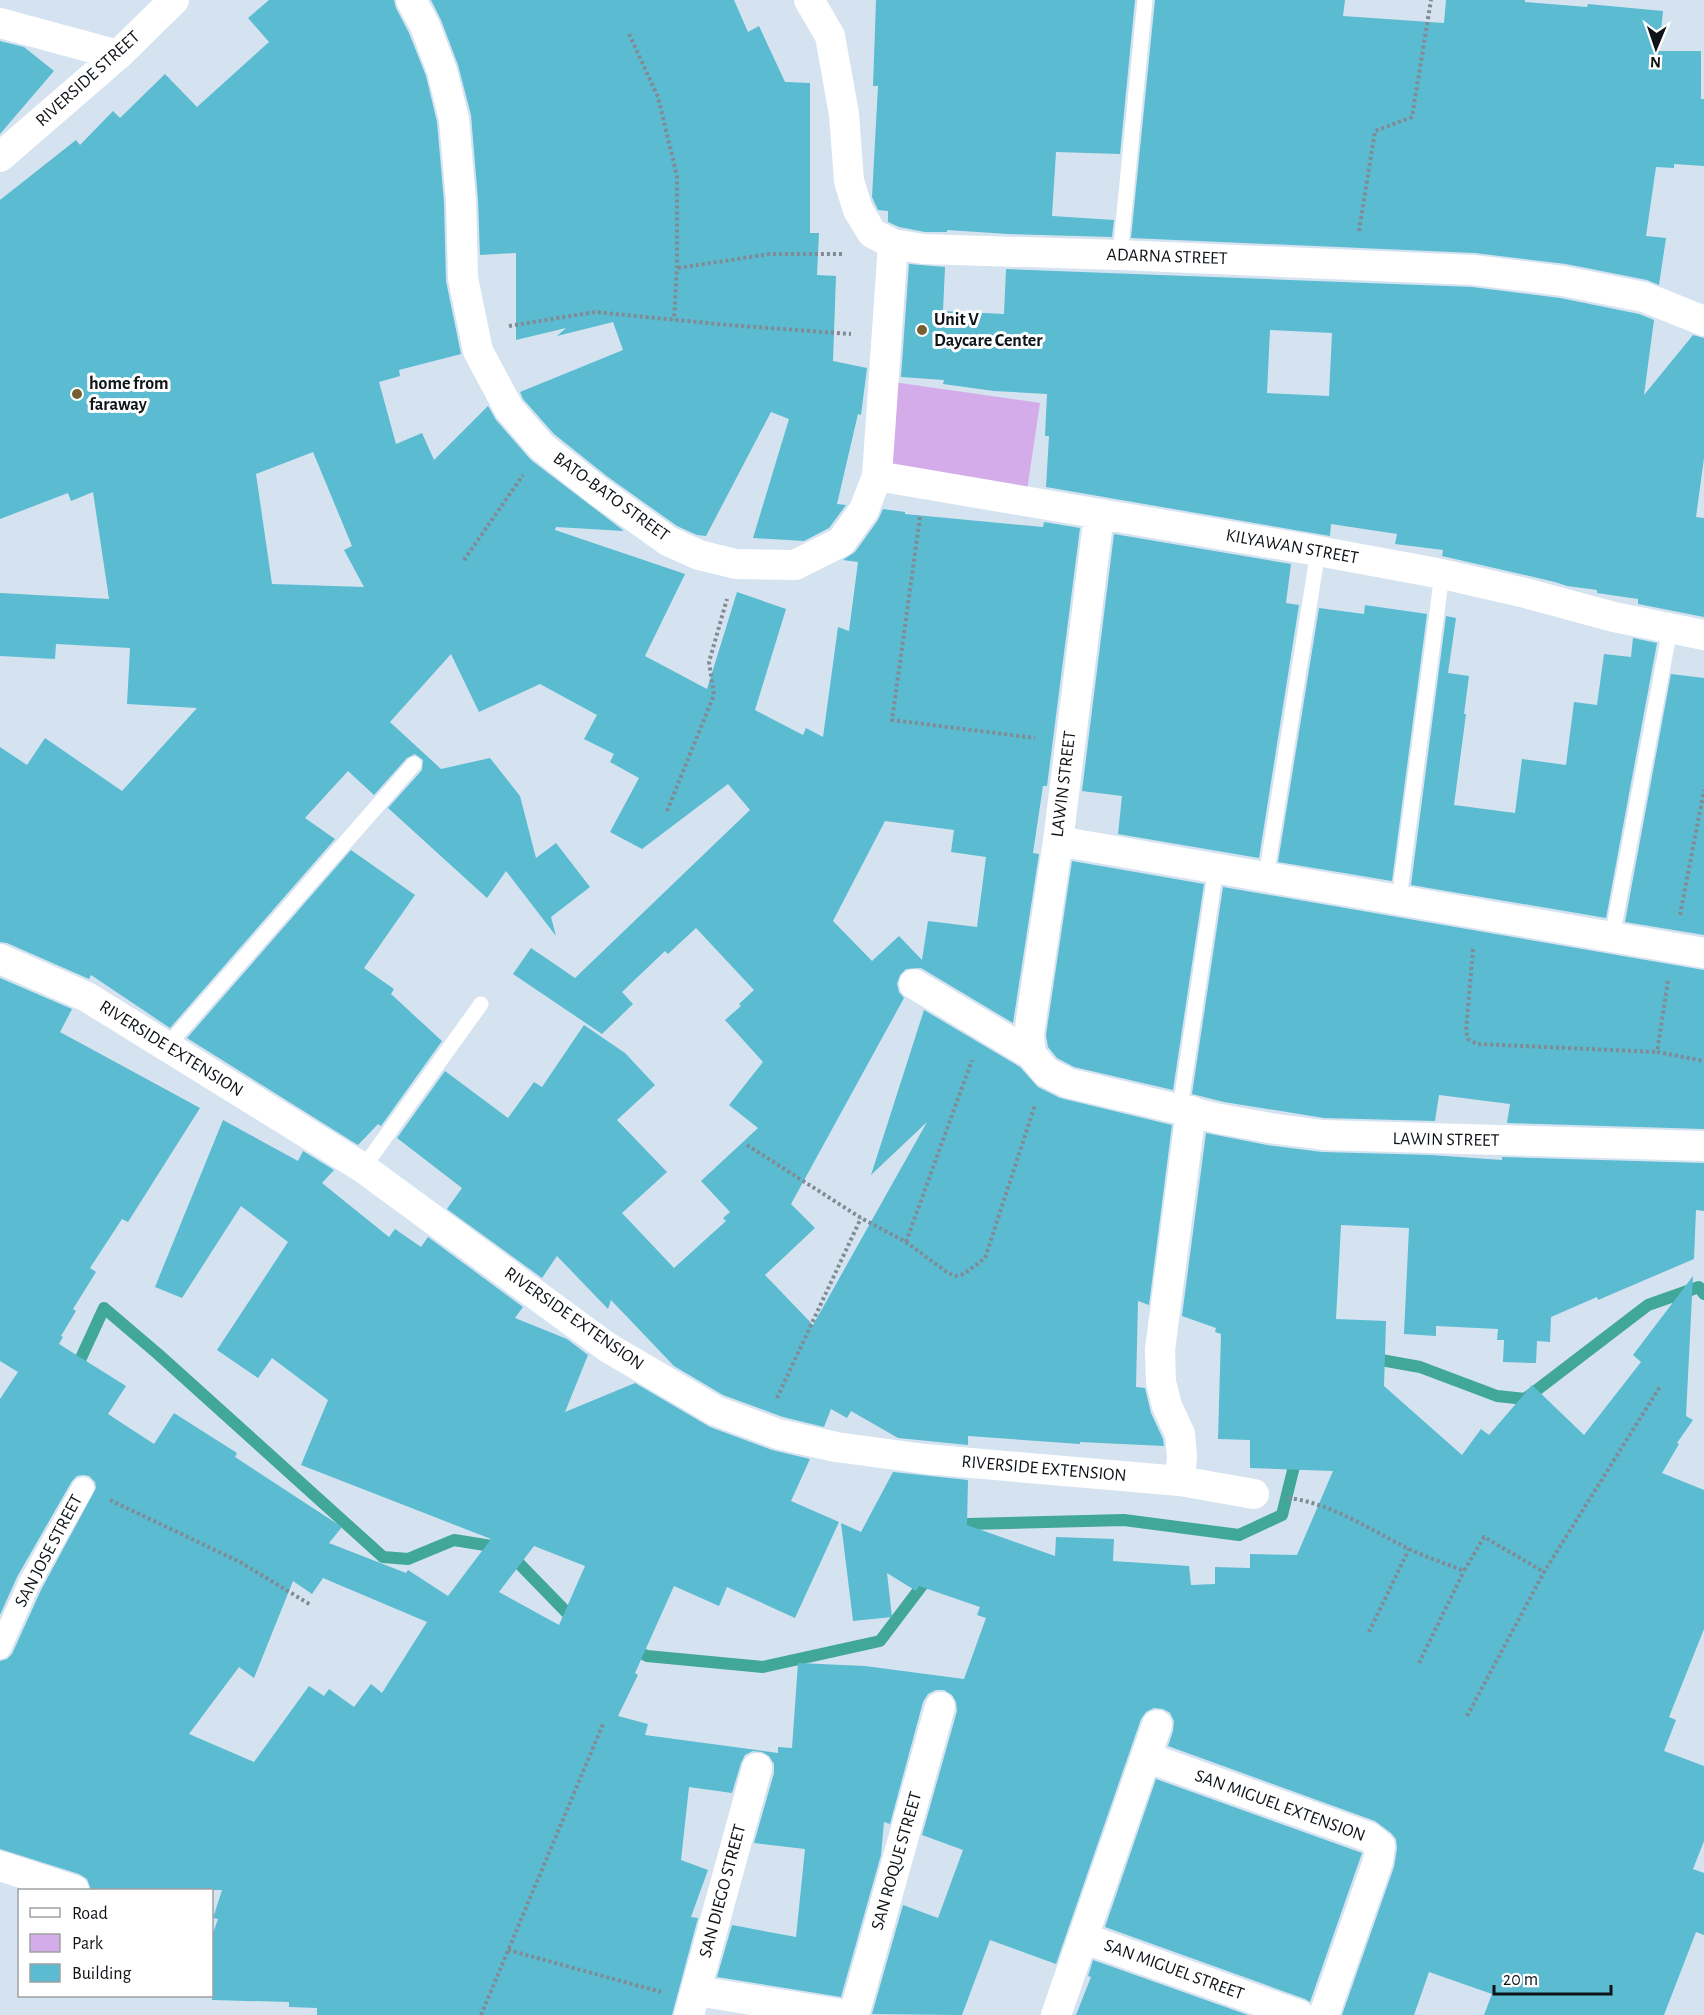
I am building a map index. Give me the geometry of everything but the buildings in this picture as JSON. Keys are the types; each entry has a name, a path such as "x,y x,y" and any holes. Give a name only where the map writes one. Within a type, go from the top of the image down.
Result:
{"street":[{"name":"RIVERSIDE STREET","path":"0,158 118,55 174,0"},
{"name":"BATO-BATO STREET","path":"411,0 425,26 442,71 454,120 461,201 463,278 478,351 509,409 542,447 668,541 699,555 736,564 795,565 840,542 864,510 878,476 892,244"},
{"name":"ADARNA STREET","path":"809,0 830,36 844,114 849,181 858,210 872,233 892,244 923,249 1473,270 1563,281 1644,297 1704,319"},
{"path":"0,23 118,55"},
{"name":"KILYAWAN STREET","path":"878,476 1442,574 1614,617 1704,635"},
{"name":"LAWIN STREET","path":"1039,1063 1029,1035 1058,841 1099,514"},
{"path":"1058,841 1704,953"},
{"name":"RIVERSIDE EXTENSION","path":"0,959 87,997 363,1168 608,1347 716,1411 763,1429 836,1447 924,1459 1180,1481 1254,1494"},
{"name":"LAWIN STREET","path":"914,984 987,1027 1068,1083 1270,1128 1354,1138 1704,1146"},
{"path":"1180,1481 1182,1458 1180,1434 1167,1406 1161,1382 1160,1350 1186,1110"},
{"name":"SAN JOSE STREET","path":"0,1648 29,1584 83,1488"},
{"name":"SAN ROQUE STREET","path":"854,2015 940,1707"},
{"name":"SAN MIGUEL STREET","path":"1056,2015 1157,1725"},
{"name":"SAN MIGUEL EXTENSION","path":"1146,1758 1369,1837 1380,1846 1378,1862 1324,2015"},
{"name":"SAN DIEGO STREET","path":"693,2002 757,1768"},
{"path":"0,1866 71,1889"},
{"name":"SAN MIGUEL STREET","path":"1083,1938 1299,2015"},
{"path":"693,2002 847,2015"}],"lane":[{"path":"1120,255 1145,0"},
{"path":"1266,877 1318,551"},
{"path":"1399,899 1442,574"},
{"path":"1612,937 1670,629"},
{"path":"167,1046 414,764"},
{"path":"1186,1110 1216,868"},
{"path":"363,1168 481,1004"}],"path":[{"path":"1354,264 1375,131 1412,117 1431,0"},
{"path":"629,34 658,97 677,176 677,268 674,320"},
{"path":"677,268 770,254 871,255 892,244"},
{"path":"474,332 595,312 887,336"},
{"path":"464,560 542,447"},
{"path":"924,484 892,720 1069,742"},
{"path":"667,811 714,695 709,662 736,564"},
{"path":"1657,1052 1674,947 1704,790"},
{"path":"1476,913 1466,1031 1468,1039 1477,1044 1657,1052 1704,1061"},
{"path":"906,1242 978,1043 987,1027"},
{"path":"747,1145 861,1218 906,1242 948,1273 956,1276 964,1274 985,1258 1039,1063"},
{"path":"763,1429 861,1218"},
{"path":"1467,1716 1544,1572 1661,1385"},
{"path":"83,1488 240,1562 311,1605"},
{"path":"1302,1499 1348,1516 1409,1549 1464,1571"},
{"path":"1419,1663 1464,1571 1484,1537 1544,1572"},
{"path":"1369,1632 1409,1549"},
{"path":"481,2015 603,1724"},
{"path":"508,1950 693,2002"}],"green space":[{"path":"893,382 1040,403 1026,497 880,477"}],"waterway":[{"path":"1370,1358 1420,1367 1497,1396 1525,1399 1648,1305 1699,1287 1704,1294"},
{"path":"75,1371 104,1308 383,1557 408,1559 454,1540 504,1548 575,1621"},
{"path":"958,1537 968,1524 1124,1520 1239,1535 1282,1515 1297,1454"},
{"path":"631,1648 647,1656 763,1667 880,1641 930,1575"}],"place":[{"name":"Unit V Daycare Center","path":"922,330"},
{"name":"home from faraway","path":"77,394"}]}
